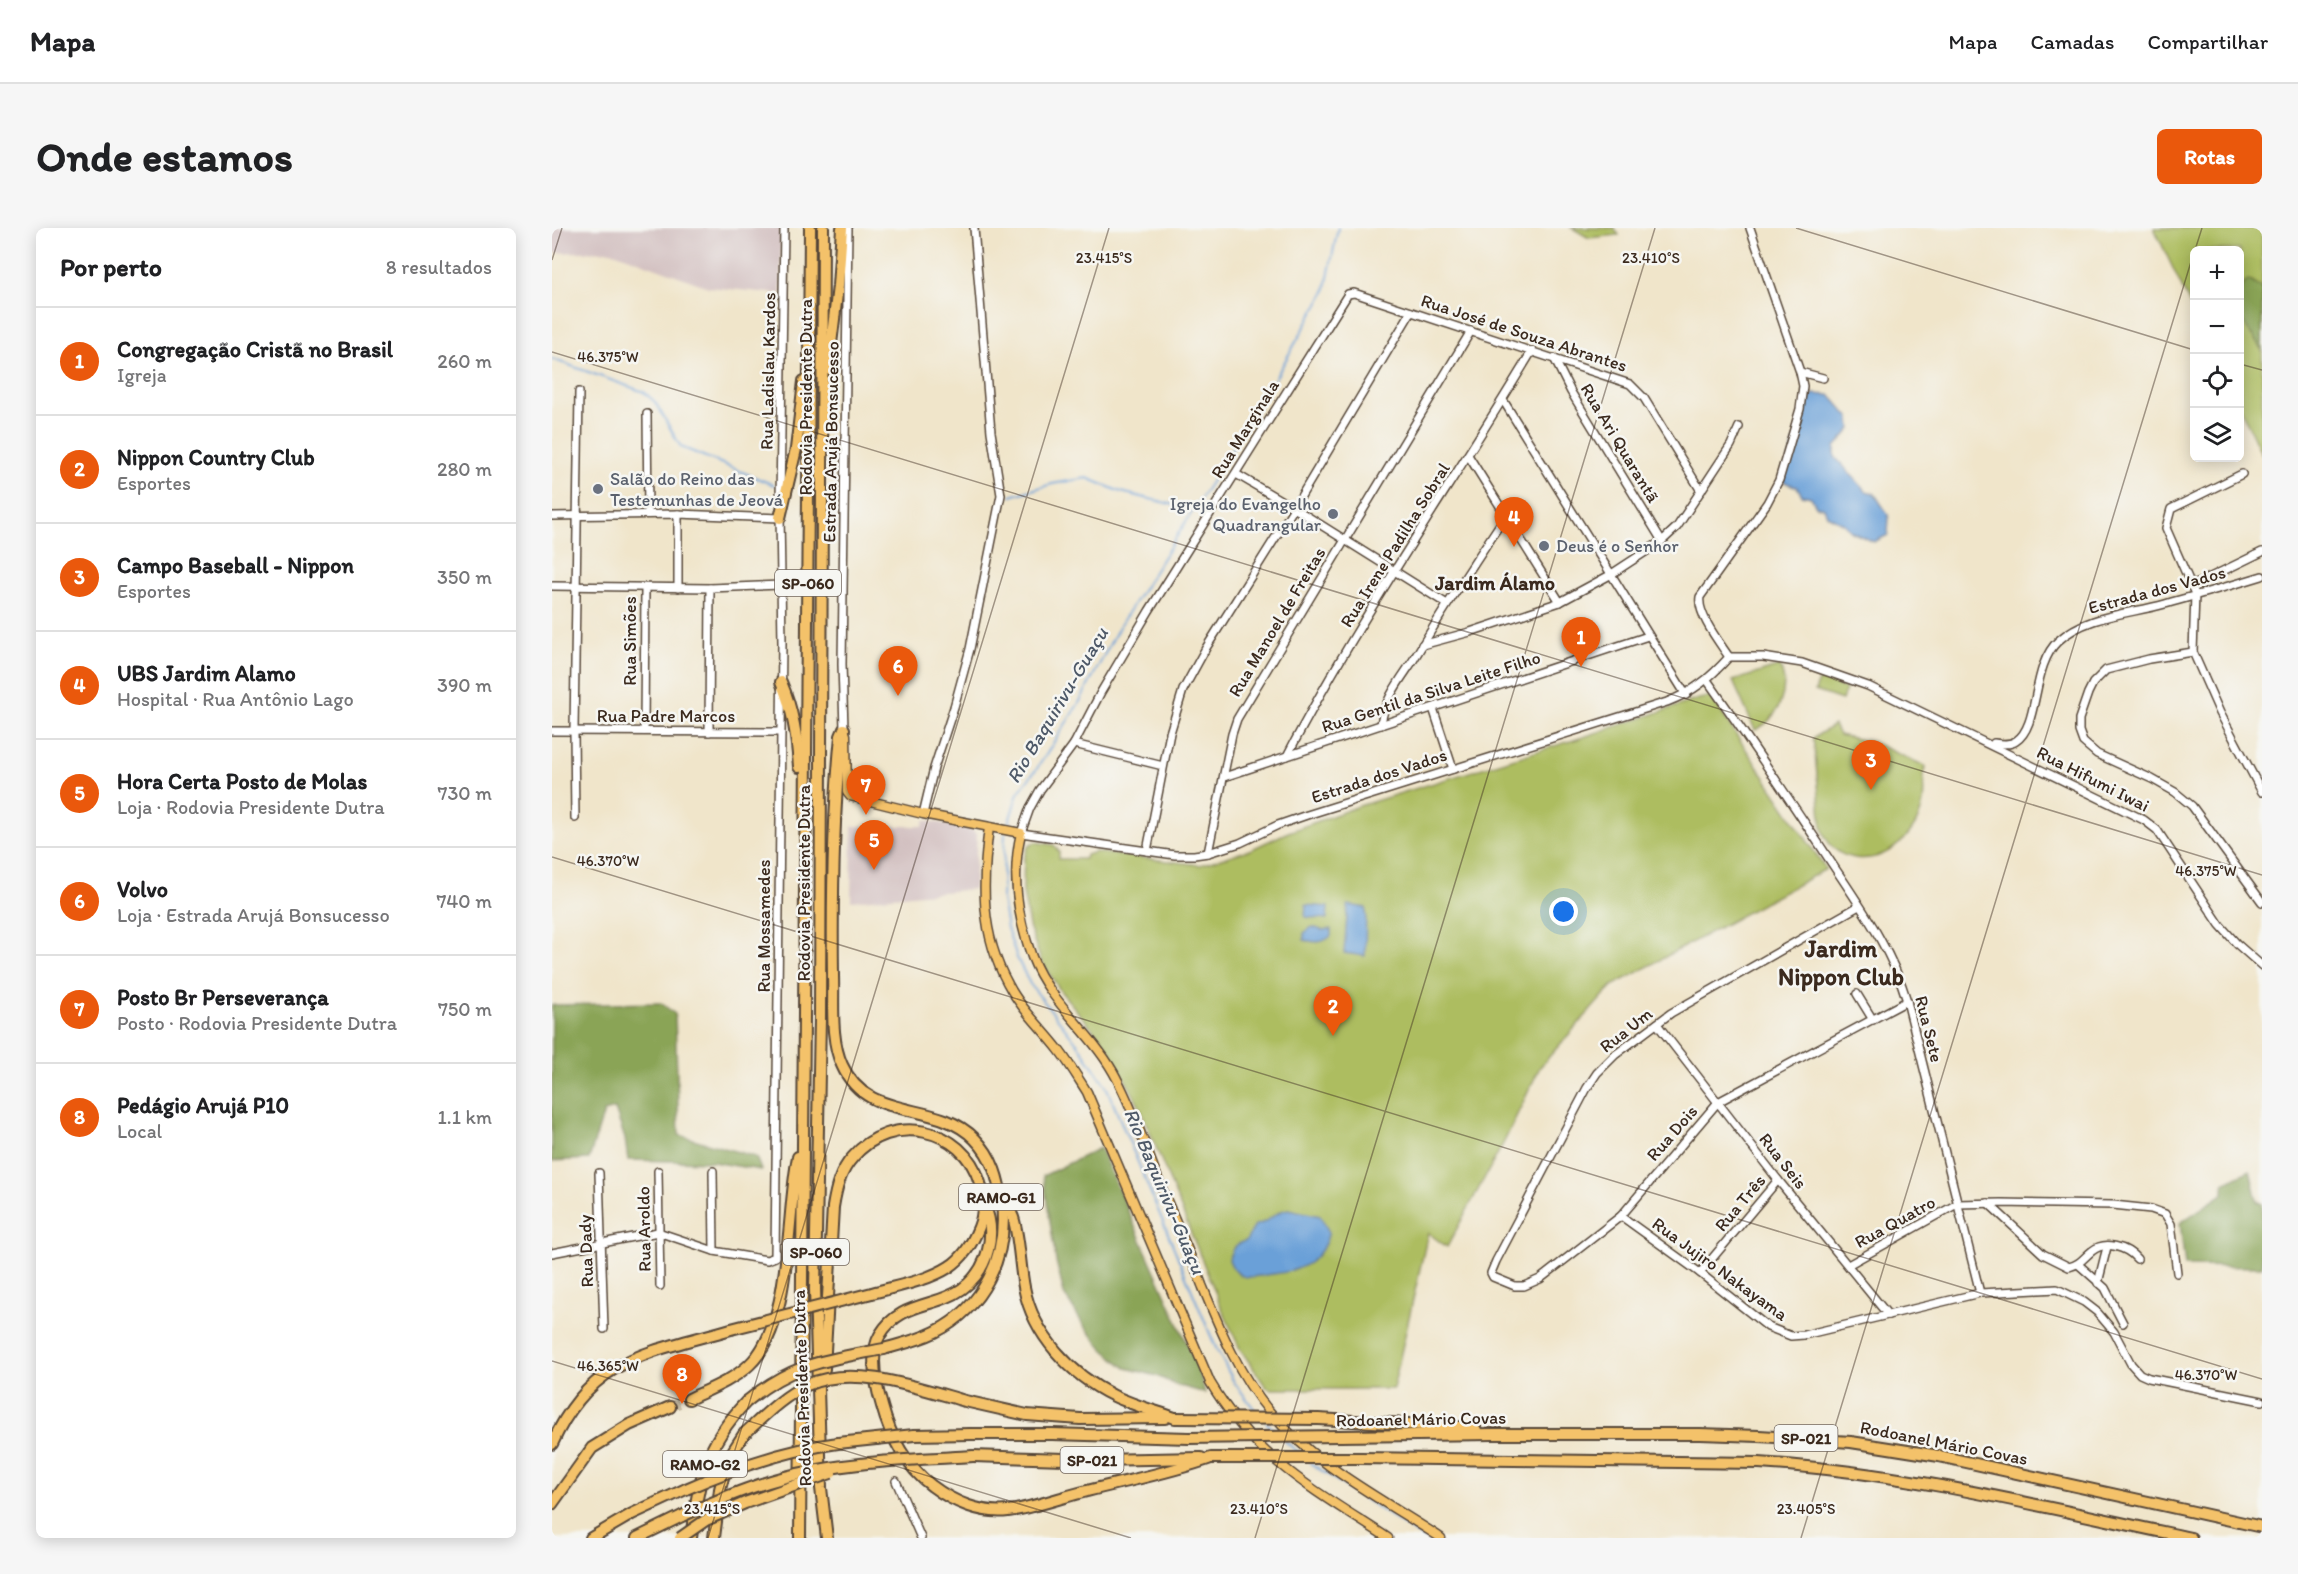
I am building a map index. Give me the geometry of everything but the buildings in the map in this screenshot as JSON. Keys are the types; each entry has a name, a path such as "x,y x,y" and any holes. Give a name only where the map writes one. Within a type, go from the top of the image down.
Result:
{"highway":[{"name":"Rodovia Presidente Dutra","path":"800,1538 810,228"},
{"name":"Rodovia Presidente Dutra","path":"823,228 820,1018 815,1289 821,1488 827,1538"},
{"path":"823,396 834,327 842,228"},
{"path":"780,518 796,449 810,345"},
{"path":"781,682 791,707 797,736 799,802 805,820"},
{"name":"RAMO-G1","path":"746,1402 775,1380 796,1369 825,1360 884,1349 920,1338 951,1323 969,1307 989,1280 1001,1246 1000,1195 995,1169 986,1152 965,1130 937,1116 892,1107 871,1099 858,1089 841,1064 835,1041 832,908 835,799 841,736 844,729"},
{"path":"820,1435 833,1207 837,1188 849,1162 875,1138 902,1131 931,1133 956,1145 969,1158 974,1166 989,1215 991,1242 987,1256 977,1273 962,1289 919,1305 891,1322 880,1335 876,1346 875,1371 884,1412 899,1449 921,1478 960,1503 985,1510 1008,1511 1138,1477 1178,1470 1211,1458"},
{"path":"690,1399 740,1373 751,1363 767,1339 781,1290 793,1180 803,1136"},
{"path":"1000,1195 1013,1216 1024,1290 1029,1304 1036,1322 1058,1354 1093,1385 1174,1418"},
{"path":"552,1444 573,1405 584,1392 605,1373 646,1354 730,1329 872,1293 926,1277 952,1265 970,1245 976,1234 982,1220 984,1204"},
{"path":"714,1538 720,1489 728,1459 744,1434 792,1394 813,1383 849,1377 873,1378 1027,1415 1080,1419 1318,1419 1461,1427 1494,1434"},
{"name":"RAMO-G2","path":"691,1538 700,1478 708,1457 726,1425 746,1402"},
{"path":"552,1504 592,1448 629,1425 670,1407"},
{"name":"Rodoanel Mário Covas","path":"591,1538 632,1514 729,1471 814,1446 914,1435 971,1434 1190,1438 1494,1434 1759,1436 1851,1442 1939,1456 2262,1527"},
{"name":"Rodoanel Mário Covas","path":"637,1538 682,1516 752,1487 811,1471 883,1460 973,1456 1096,1460 1360,1458 1759,1463 1804,1466 1923,1482 2191,1538"},
{"path":"680,1538 706,1520 725,1511 828,1474 841,1466"}],"main road":[{"path":"844,729 847,792 850,796 923,814 1016,832 1015,881 1023,930 1033,961 1049,989 1085,1031 1116,1076 1218,1323 1251,1385 1269,1412 1310,1451 1441,1538"},
{"path":"993,828 983,883 984,905 996,957 1008,984 1020,1003 1059,1050 1086,1092 1210,1382 1236,1421 1276,1463 1298,1480 1388,1538"}],"street":[{"name":"Rua Ladislau Kardos","path":"781,585 784,228"},
{"name":"Estrada Arujá Bonsucesso","path":"844,729 849,228"},
{"path":"923,814 934,768 970,649 1001,495 991,432 974,228"},
{"path":"1729,657 1702,614 1700,597 1767,503 1779,480 1800,409 1803,386 1750,228"},
{"name":"Rua José de Souza Abrantes","path":"1354,293 1629,384 1638,390 1701,491"},
{"name":"Rua Marginala","path":"1016,832 1040,790 1074,744 1139,626 1345,296 1354,293"},
{"path":"1147,851 1163,766 1183,690 1206,648 1294,508 1411,312"},
{"name":"Rua Manoel de Freitas","path":"1208,854 1237,719 1471,331"},
{"name":"Rua Irene Padilha Sobral","path":"1287,756 1307,718 1395,571 1532,351"},
{"name":"Rua Ari Quarantã","path":"1554,358 1571,392 1662,541"},
{"path":"1800,372 1823,378"},
{"path":"575,818 574,731 578,586 579,392"},
{"path":"1503,400 1686,695"},
{"path":"647,414 648,514"},
{"path":"1422,645 1560,602 1610,575 1662,541 1677,527 1731,445 1739,427"},
{"path":"1468,455 1560,602"},
{"path":"1236,474 1447,604"},
{"path":"2242,474 2171,509 2166,528 2195,594 2193,652 2220,713 2262,792"},
{"path":"552,516 678,514 780,518"},
{"path":"678,514 678,588"},
{"path":"1381,725 1390,699 1422,645 1506,515"},
{"path":"2192,586 2262,552"},
{"name":"Estrada dos Vados","path":"1989,743 2011,743 2018,740 2024,732 2032,710 2044,660 2049,650 2065,635 2097,620 2165,604 2262,576"},
{"path":"552,586 710,588 781,585"},
{"name":"Rua Mossamedes","path":"714,1251 767,1260 772,1260 776,1253 781,585"},
{"name":"Rua Simões","path":"644,731 645,588"},
{"path":"709,732 710,588"},
{"name":"Rua Gentil da Silva Leite Filho","path":"1224,777 1648,636"},
{"path":"2193,652 2149,659 2106,670 2088,693 2079,719 2079,731 2083,742 2097,754 2175,792 2192,806 2262,902"},
{"name":"Estrada dos Vados","path":"1016,832 1175,855 1208,854 1307,815 1686,695 1707,680 1729,657"},
{"name":"Rua Hifumi Iwai","path":"1729,657 1763,657 1784,660 1868,686 2144,820 2157,830 2220,925 2262,966"},
{"name":"Rua Sete","path":"1707,680 1750,739 1860,906 1889,956 1907,1002 1980,1293"},
{"path":"1433,708 1453,769"},
{"name":"Rua Padre Marcos","path":"552,731 780,732"},
{"path":"1074,744 1163,766"},
{"name":"Rua Um","path":"1496,1261 1573,1113 1597,1073 1615,1055 1690,1000 1860,906"},
{"path":"1857,994 1872,1020"},
{"name":"Rua Dois","path":"1496,1261 1491,1273 1497,1280 1515,1286 1533,1283 1574,1255 1621,1216 1718,1102 1907,1002"},
{"name":"Rua Seis","path":"1658,1024 1778,1180 1888,1316"},
{"name":"Rua Aroldo","path":"658,1171 660,1286"},
{"path":"552,1253 658,1232 714,1251 713,1171"},
{"name":"Rua Dady","path":"599,1173 604,1329"},
{"name":"Rua Três","path":"1700,1273 1778,1180"},
{"path":"1988,1203 2043,1254 2069,1268 2079,1265 2094,1249 2107,1247 2129,1249 2137,1259"},
{"path":"1957,1204 2113,1205 2158,1210 2165,1214 2171,1224 2177,1273"},
{"name":"Rua Quatro","path":"1848,1265 1957,1204"},
{"name":"Rua Jujiro Nakayama","path":"1621,1216 1700,1273 1768,1327 1791,1336 1820,1332 1980,1293 2048,1288 2064,1292 2084,1302 2107,1321 2131,1365 2140,1374 2262,1401"},
{"path":"2098,1282 2107,1247"},
{"path":"2079,1265 2105,1288 2123,1323"},
{"path":"896,1481 921,1538"}],"shaded area":[{"path":"552,228 781,228 781,294 708,287 611,251 552,253"},
{"path":"924,820 971,829 977,835 974,889 851,901 852,826 923,826"}],"green space":[{"path":"1572,228 1614,228 1619,235 1589,238"},
{"path":"2154,228 2262,228 2262,455 2244,417 2244,246 2190,246 2190,304"},
{"path":"2248,280 2262,288 2262,350 2244,324 2244,284"},
{"path":"1780,666 1784,685 1780,703 1770,719 1755,730 1733,681"},
{"path":"1820,678 1846,689 1842,700 1815,691"},
{"path":"1709,697 1826,869 1612,986 1540,1067 1504,1142 1447,1247 1428,1233 1393,1389 1271,1389 1266,1387 1240,1349 1138,1103 1107,1046 1062,993 1041,961 1029,926 1023,892 1024,858 1028,847 1035,842 1054,845 1059,852 1059,859 1085,859 1086,855 1095,852 1200,865 1252,849 1286,833 1359,806"},
{"path":"1834,725 1839,735 1872,742 1925,766 1923,802 1915,825 1900,844 1879,856 1855,858 1845,855 1833,847 1823,831 1813,738"},
{"path":"661,1003 675,1014 679,1135 756,1157 761,1170 713,1162 628,1160 625,1139 615,1109 604,1112 589,1159 552,1161 552,1005"},
{"path":"1100,1148 1198,1368 1205,1393 1126,1368 1103,1349 1083,1324 1064,1294 1056,1261 1043,1176"},
{"path":"2250,1170 2257,1201 2262,1204 2262,1267 2185,1266 2180,1223 2224,1193 2224,1183"}],"water":[{"path":"1813,394 1830,395 1850,418 1851,429 1835,447 1835,457 1866,491 1874,493 1889,516 1888,535 1874,542 1852,532 1844,524 1827,515 1824,508 1816,506 1811,497 1802,495 1797,487 1782,481 1806,403"},
{"path":"1306,905 1328,907 1327,919 1305,917"},
{"path":"1348,905 1366,908 1365,956 1344,953"},
{"path":"1312,927 1322,930 1331,929 1331,936 1315,942 1304,940 1304,933"},
{"path":"1288,1209 1320,1216 1329,1232 1326,1242 1316,1257 1302,1267 1283,1273 1248,1277 1237,1273 1229,1260 1234,1247 1246,1241 1255,1225"}],"waterway":[{"name":"Rio Baquirivu-Guaçu","path":"1007,828 1018,793 1038,767 1079,703 1119,627 1255,413 1325,292 1338,228"},
{"path":"552,359 644,392 655,402 681,447 774,485"},
{"path":"1011,496 1052,484 1087,478 1121,492 1195,510"},
{"name":"Rio Baquirivu-Guaçu","path":"1005,834 1002,899 1007,928 1017,958 1030,984 1077,1043 1106,1086 1216,1348 1234,1382 1258,1414"},
{"name":"Rio Baquirivu-Guaçu","path":"1266,1422 1277,1433"},
{"name":"Rio Baquirivu-Guaçu","path":"1285,1441 1299,1453"},
{"name":"Rio Baquirivu-Guaçu","path":"1310,1463 1423,1538"}],"tunnel":[{"path":"670,1407 689,1399"}],"place":[{"name":"Salão do Reino das Testemunhas de Jeová","path":"598,489"},
{"name":"Igreja do Evangelho Quadrangular","path":"1333,514"},
{"name":"Deus é o Senhor","path":"1544,546"},
{"name":"UBS Jardim Alamo","path":"1514,547"},
{"name":"Congregação Cristã no Brasil","path":"1581,667"},
{"name":"Volvo","path":"898,696"},
{"name":"Campo Baseball - Nippon","path":"1871,790"},
{"name":"Posto Br Perseverança","path":"866,815"},
{"name":"Hora Certa Posto de Molas","path":"874,870"},
{"name":"Nippon Country Club","path":"1333,1036"},
{"name":"Pedágio Arujá P10","path":"682,1404"}],"district":[{"name":"Jardim Álamo","path":"1495,583"},
{"name":"Jardim Nippon Club","path":"1841,963"}]}
